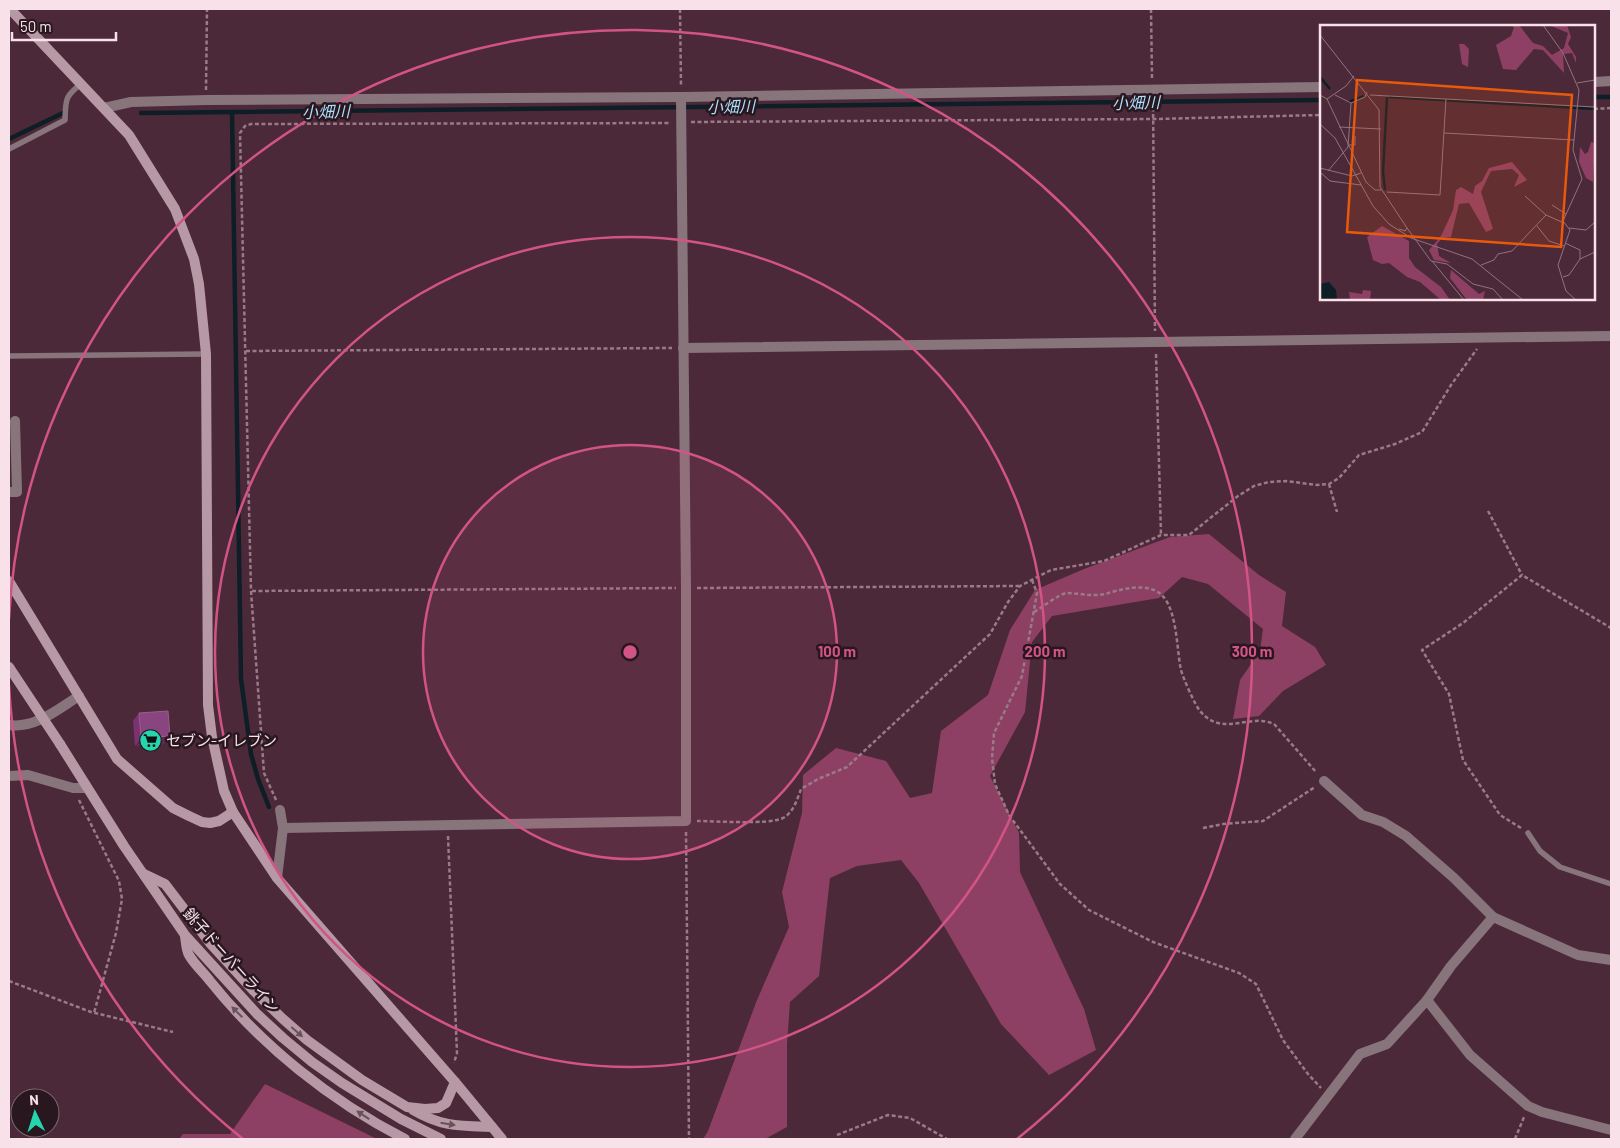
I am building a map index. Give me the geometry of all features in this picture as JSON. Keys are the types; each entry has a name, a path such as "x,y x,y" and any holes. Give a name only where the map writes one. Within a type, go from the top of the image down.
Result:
{"street":[{"path":"10,9 129,135 175,209 194,260 199,284 206,354 208,704 216,760 224,791 233,812 277,878 452,1078 502,1139"},
{"path":"1595,82 1611,81"},
{"path":"104,108 131,102 206,100 681,97 1320,87"},
{"path":"283,828 686,821 686,588 681,97"},
{"path":"683,348 1611,336"},
{"path":"9,492 17,492 15,421"},
{"path":"9,581 117,759 173,808 202,822 218,821 233,812"},
{"name":"銚子ドーバーライン","path":"9,668 142,873 185,935 257,1014 312,1062 366,1099 441,1139"},
{"path":"9,726 34,723 79,696"},
{"path":"9,776 28,775 73,788 86,788"},
{"path":"1324,782 1362,815 1383,822 1406,836 1454,878 1494,917 1578,955 1611,960"},
{"path":"277,878 283,828 280,810"},
{"path":"142,873 164,884 210,943 254,991 283,1019 331,1058 407,1108 429,1120 443,1124 492,1127"},
{"path":"1295,1139 1360,1054 1387,1044 1427,1000 1451,966 1494,917"},
{"path":"185,935 188,954 229,1005 249,1024 310,1078 374,1122 405,1139"},
{"path":"1427,1000 1470,1055 1528,1106 1542,1112 1611,1130"},
{"path":"407,1108 425,1110 438,1108 446,1103 452,1078"}],"lane":[{"path":"9,149 65,120 68,94 81,84"},
{"path":"9,356 206,354"},
{"path":"1528,833 1540,850 1560,867 1611,884"}],"path":[{"path":"206,100 207,9"},
{"path":"680,9 681,97"},
{"path":"1150,9 1154,119 1155,342 1161,535"},
{"path":"1595,109 1611,108"},
{"path":"280,810 264,773 251,591 240,133 245,126 251,124 1154,119 1320,115"},
{"path":"251,591 1020,586 1051,570 1104,561 1161,535 1188,536 1238,496 1254,486 1269,482 1286,481 1317,485 1329,484 1339,478 1359,455 1395,444 1422,432 1451,385 1486,338"},
{"path":"246,351 683,348"},
{"path":"1329,484 1337,512"},
{"path":"1488,511 1522,575 1611,628"},
{"path":"1522,575 1464,622 1422,650 1449,694 1463,760 1500,815 1528,833"},
{"path":"1032,580 1037,593 1022,676 994,733 992,758 995,784 1009,815 1060,884 1089,910 1153,942 1239,973 1256,984 1283,1040 1308,1074 1329,1096"},
{"path":"688,1139 686,821 769,821 784,818 795,806 801,790 818,779 847,767 990,634 1008,602 1020,586"},
{"path":"1034,612 1065,593 1102,595 1128,587 1153,589 1163,596 1170,609 1181,672 1200,711 1209,719 1219,724 1234,725 1268,721 1275,725 1324,782 1263,821 1223,824 1203,828"},
{"path":"73,788 118,880 122,899 116,933 94,1013"},
{"path":"448,825 457,1053 452,1078"},
{"path":"9,981 94,1013 173,1032"},
{"path":"1515,1139 1528,1106"},
{"path":"837,1135 888,1115 910,1118 947,1139"}],"shaded area":[{"path":"1209,534 1259,575 1286,592 1282,626 1315,647 1326,665 1283,691 1259,716 1233,719 1240,680 1260,651 1263,629 1208,584 1182,577 1159,598 1052,616 1032,642 1025,712 990,776 1019,833 1020,872 1084,1009 1096,1050 1049,1075 1001,1024 919,883 901,860 857,866 830,878 819,976 790,1002 787,1044 787,1127 765,1139 703,1139 708,1131 757,1000 789,927 782,892 802,813 803,775 836,748 886,761 910,798 932,793 941,731 988,695 1010,630 1035,590 1084,569 1170,537"},
{"path":"265,1084 377,1139 179,1139 183,1134 230,1134"}],"building":[{"path":"168,711 170,736 141,738 139,713"}],"waterway":[{"name":"小畑川","path":"1595,97 1611,97"},
{"name":"小畑川","path":"141,113 1320,100"},
{"path":"232,112 241,679 251,754 269,807"},
{"name":"小畑川","path":"9,139 63,113"}],"place":[{"name":"セブン-イレブン","path":"150,740"}]}
